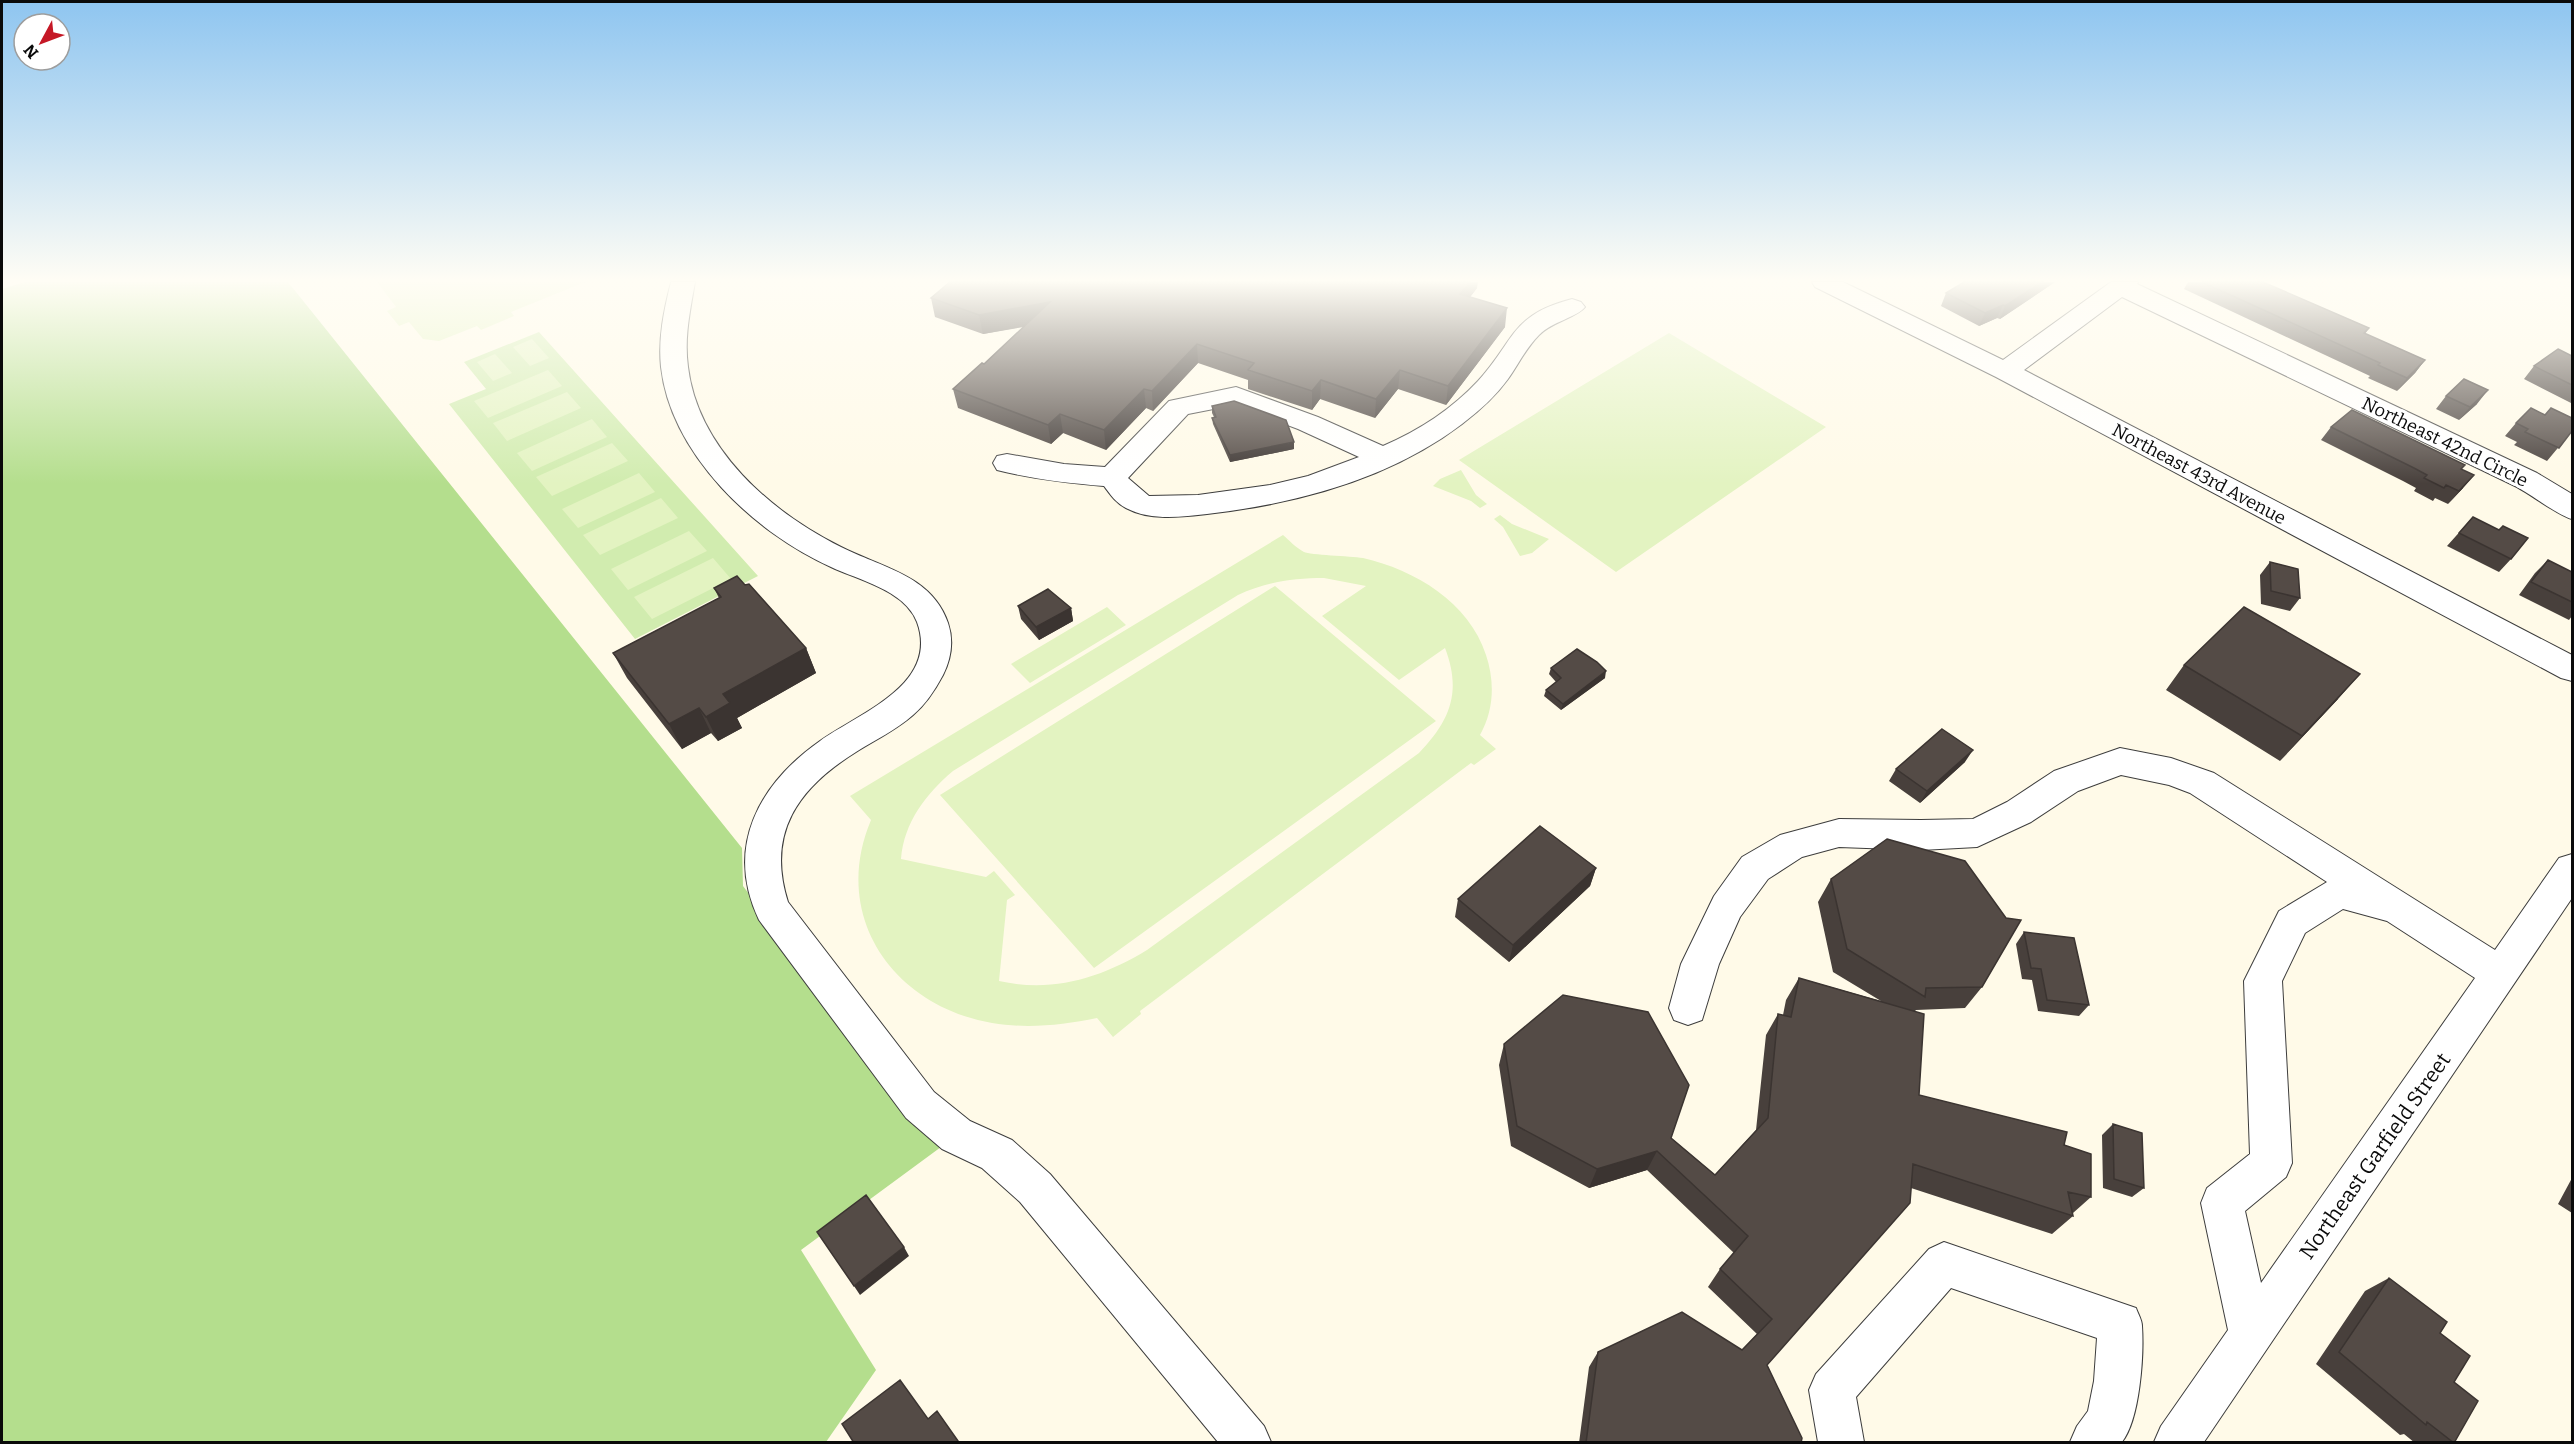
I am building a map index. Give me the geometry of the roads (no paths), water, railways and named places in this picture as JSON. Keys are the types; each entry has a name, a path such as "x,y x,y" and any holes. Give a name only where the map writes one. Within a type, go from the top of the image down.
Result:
{"street":[{"path":"673,349 674,370 686,412 707,452 735,487 805,541 853,566 884,577 912,592 925,606 933,622 936,636 933,663 909,699 807,769 776,808 765,834 761,854 761,873 772,909 920,1105 956,1135 997,1154 1035,1188 1248,1443"},
{"path":"1007,463 1064,473 1112,477 1127,495 1138,502 1154,506 1230,502 1310,486 1341,476 1411,446 1454,417 1490,384 1513,349"},
{"name":"Northeast 43rd Avenue","path":"1961,349 2572,669"},
{"path":"2005,371 2034,349"},
{"name":"Northeast 42nd Circle","path":"2258,349 2527,480 2568,497"},
{"path":"1112,477 1179,406 1236,396 1308,423 1383,457"},
{"path":"1688,1008 1700,964 1727,907 1755,868 1792,845 1839,833 1921,835 1977,833 2019,812 2066,782 2120,760 2171,772 2202,783 2500,974"},
{"name":"Northeast Garfield Street","path":"2177,1443 2572,869"},
{"path":"2251,1335 2222,1203 2271,1163 2263,981 2292,922 2339,893 2397,908"},
{"path":"1841,1443 1832,1390 1944,1264 2120,1324 2117,1381 2109,1422 2093,1443"}]}
